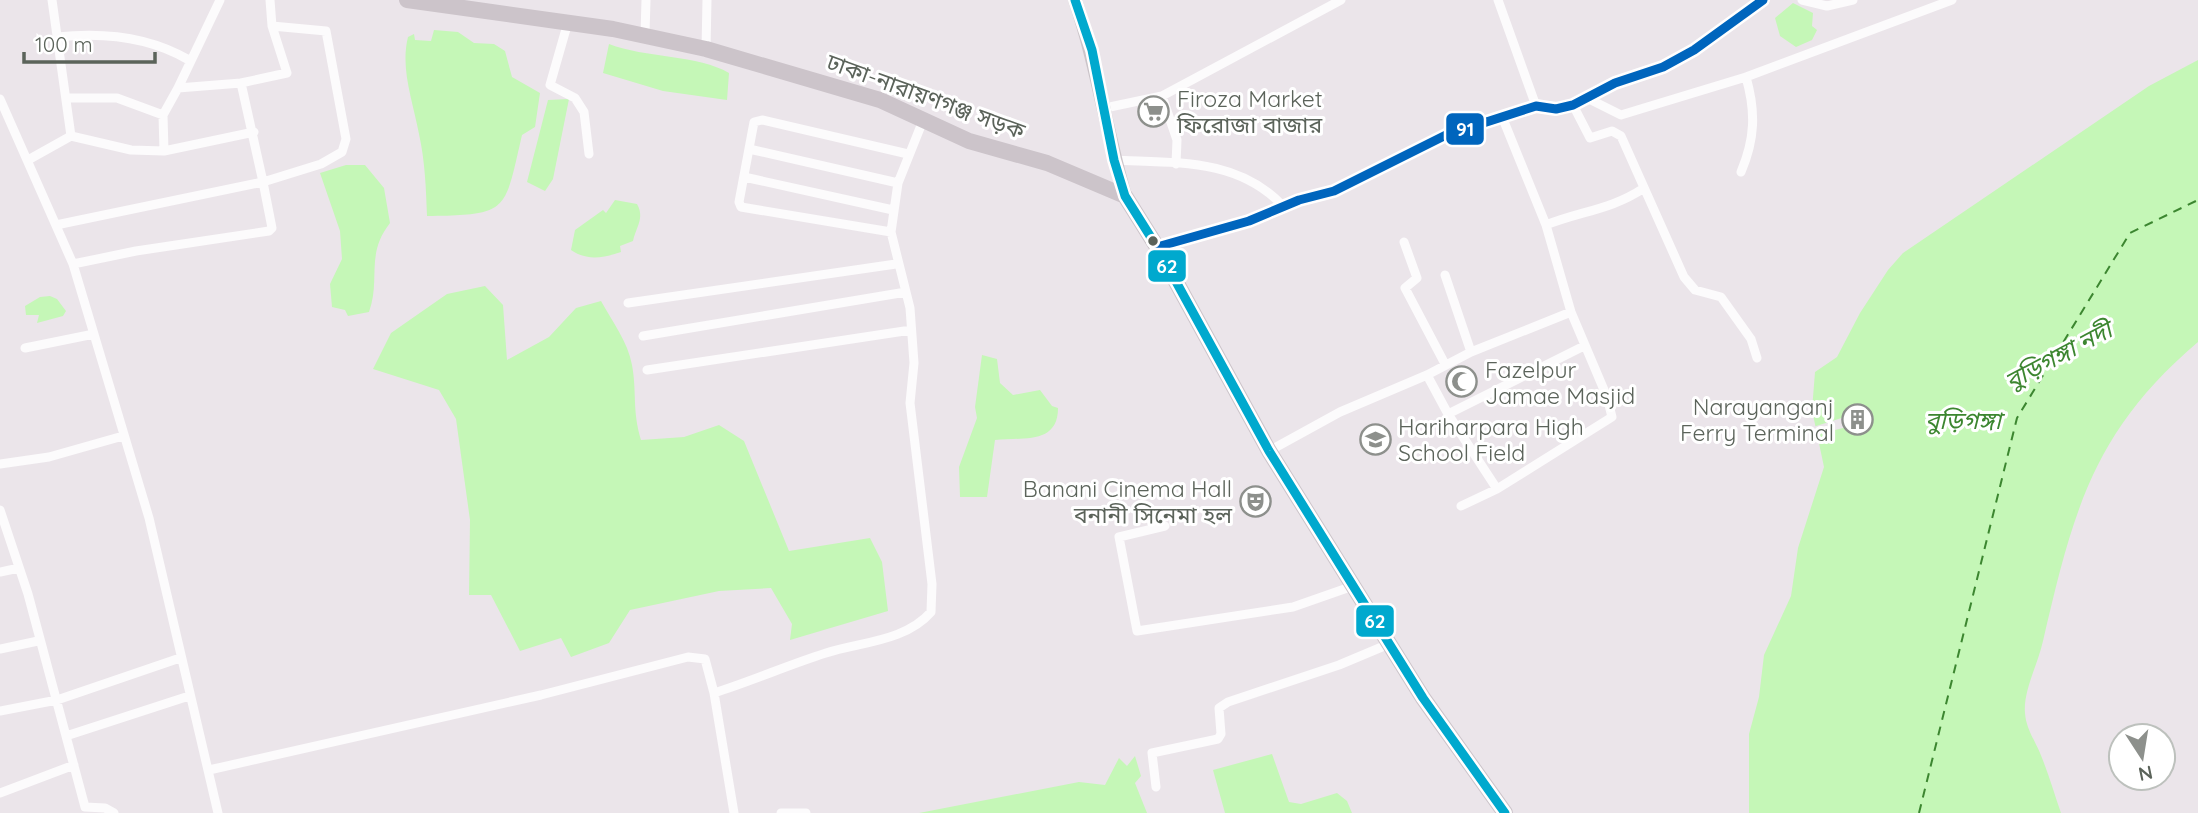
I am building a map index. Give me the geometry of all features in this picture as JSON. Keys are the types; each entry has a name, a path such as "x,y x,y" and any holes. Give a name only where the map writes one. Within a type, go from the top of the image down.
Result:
{"highway":[{"name":"ঢাকা-নারায়ণগঞ্জ সড়ক","path":"415,0 645,34 706,49 880,100 969,141 1047,163 1125,196"},
{"path":"1125,196 1157,247 1269,451 1438,720 1505,813"}],"main road":[{"path":"1075,0 1092,50 1114,160 1125,196"}],"street":[{"path":"52,0 71,136"},
{"path":"164,151 163,114 220,0"},
{"path":"178,88 241,83 286,75 272,26 270,0"},
{"path":"645,34 646,0"},
{"path":"706,49 707,0"},
{"path":"1105,108 1162,96 1341,0"},
{"path":"1498,0 1536,106"},
{"path":"1157,247 1249,221 1283,206 1344,187 1446,135 1503,119 1536,106 1556,109 1573,105 1615,83 1663,68 1695,50 1763,0"},
{"path":"1802,0 1827,6 1853,0"},
{"path":"1587,98 1621,115 1746,77 1952,0"},
{"path":"568,22 550,85 575,99 584,111 589,154"},
{"path":"56,225 262,178 331,160 342,152 346,139 326,31 272,26"},
{"path":"57,37 97,32 124,36 171,49 189,60"},
{"path":"1741,172 1751,147 1755,117 1746,77"},
{"path":"73,264 136,251 269,232 272,228 254,133 241,83"},
{"path":"1162,96 1177,140 1176,163"},
{"path":"66,99 117,98 163,114"},
{"path":"0,99 73,264 149,518 218,813"},
{"path":"1573,105 1590,138 1612,131 1621,136 1684,277 1695,290 1721,297 1751,340 1757,358"},
{"path":"714,692 762,678 828,652 882,639 906,629 931,612 932,584 910,403 914,363 911,330 906,292 891,232 898,183 924,118"},
{"path":"1461,506 1497,489 1612,417 1607,397 1571,312 1546,225 1503,119"},
{"path":"891,232 741,207 739,202 754,122 758,120 908,154"},
{"path":"28,160 71,136 131,150 164,151 254,133"},
{"path":"749,149 898,183"},
{"path":"1114,160 1176,163 1232,171 1251,179 1283,206"},
{"path":"744,177 893,210"},
{"path":"1546,225 1569,216 1595,213 1644,188"},
{"path":"1404,242 1417,278 1405,288 1445,364"},
{"path":"628,303 897,264"},
{"path":"1445,275 1471,352"},
{"path":"643,336 906,292"},
{"path":"1269,451 1303,430 1427,375 1471,352 1571,312"},
{"path":"647,370 911,330"},
{"path":"25,348 93,334"},
{"path":"1448,414 1584,346"},
{"path":"1427,375 1448,414 1497,489"},
{"path":"0,464 49,457 124,436"},
{"path":"0,510 28,594 38,641 57,700 85,807 105,808 114,813"},
{"path":"1165,526 1119,537 1137,631 1293,607 1353,586"},
{"path":"0,572 19,568"},
{"path":"0,649 38,641"},
{"path":"1156,787 1153,753 1218,739 1222,734 1219,708 1228,702 1339,665 1389,644"},
{"path":"209,770 541,695 688,656 705,659 708,663 734,813"},
{"path":"0,711 57,700 180,658"},
{"path":"66,736 189,696"},
{"path":"0,793 74,765"},
{"path":"782,813 806,813"}],"water":[{"path":"1793,3 1813,13 1812,26 1817,30 1812,40 1796,47 1780,36 1775,18"},
{"path":"434,30 458,32 474,43 494,44 505,51 512,77 540,93 535,127 522,135 506,194 499,204 474,214 427,216 423,154 408,85 406,49 408,37 414,34 415,40 431,41"},
{"path":"609,44 717,67 729,73 727,100 663,91 603,73"},
{"name":"বুড়িগঙ্গা","path":"2198,60 2198,342 2162,375 2134,408 2092,476 2065,552 2041,650 2026,696 2027,724 2061,813 1749,813 1749,734 1759,697 1764,655 1791,596 1798,548 1824,467 1812,410 1815,372 1837,357 1860,313 1888,270 1903,253 2149,86"},
{"path":"569,99 553,179 545,191 527,182 548,100"},
{"path":"346,165 365,165 384,188 390,223 378,246 369,312 348,316 345,310 332,307 330,284 342,259 340,231 320,173"},
{"path":"615,200 637,204 640,218 633,241 620,246 621,252 601,257 583,256 571,250 575,230 603,210 606,213"},
{"path":"485,286 503,305 507,360 549,337 576,308 601,301 630,356 636,419 641,440 684,437 719,425 744,441 789,551 870,538 882,562 888,611 790,640 792,624 771,588 719,591 630,610 609,643 571,657 561,638 520,651 491,595 469,595 470,520 456,419 439,390 373,369 391,333 447,294"},
{"path":"50,296 57,299 66,311 63,316 37,323 39,315 26,315 25,306 40,297"},
{"path":"982,355 997,359 1000,383 1013,395 1040,390 1052,406 1058,408 1052,428 1045,434 995,440 987,497 960,497 959,467 977,418 975,407"},
{"path":"1272,754 1289,802 1301,804 1337,793 1347,801 1352,813 1225,813 1213,770"},
{"path":"1135,756 1141,776 1135,783 1147,813 919,813 1079,782 1105,785 1119,758 1127,766"}],"pier":[{"path":"1858,407 1863,423 1815,435 1813,427 1851,415 1850,410"}],"ferry route":[{"path":"1919,813 2017,418 2130,233 2198,200"}],"transit line":[{"name":"62","path":"1075,0 1092,50 1114,160 1125,196 1157,247 1269,451 1423,698 1505,813"},
{"name":"91","path":"1157,247 1249,221 1299,200 1334,191 1446,135 1536,106 1556,109 1573,105 1615,83 1663,67 1694,50 1763,0"}],"place":[{"name":"Firoza Market ফিরোজা বাজার","path":"1154,111"},
{"name":"Fazelpur Jamae Masjid","path":"1462,382"},
{"name":"Narayanganj Ferry Terminal","path":"1857,419"},
{"name":"Hariharpara High School Field","path":"1375,439"},
{"name":"Banani Cinema Hall বনানী সিনেমা হল","path":"1255,501"}],"water label":[{"name":"বুড়িগঙ্গা নদী","path":"2058,355"}]}
